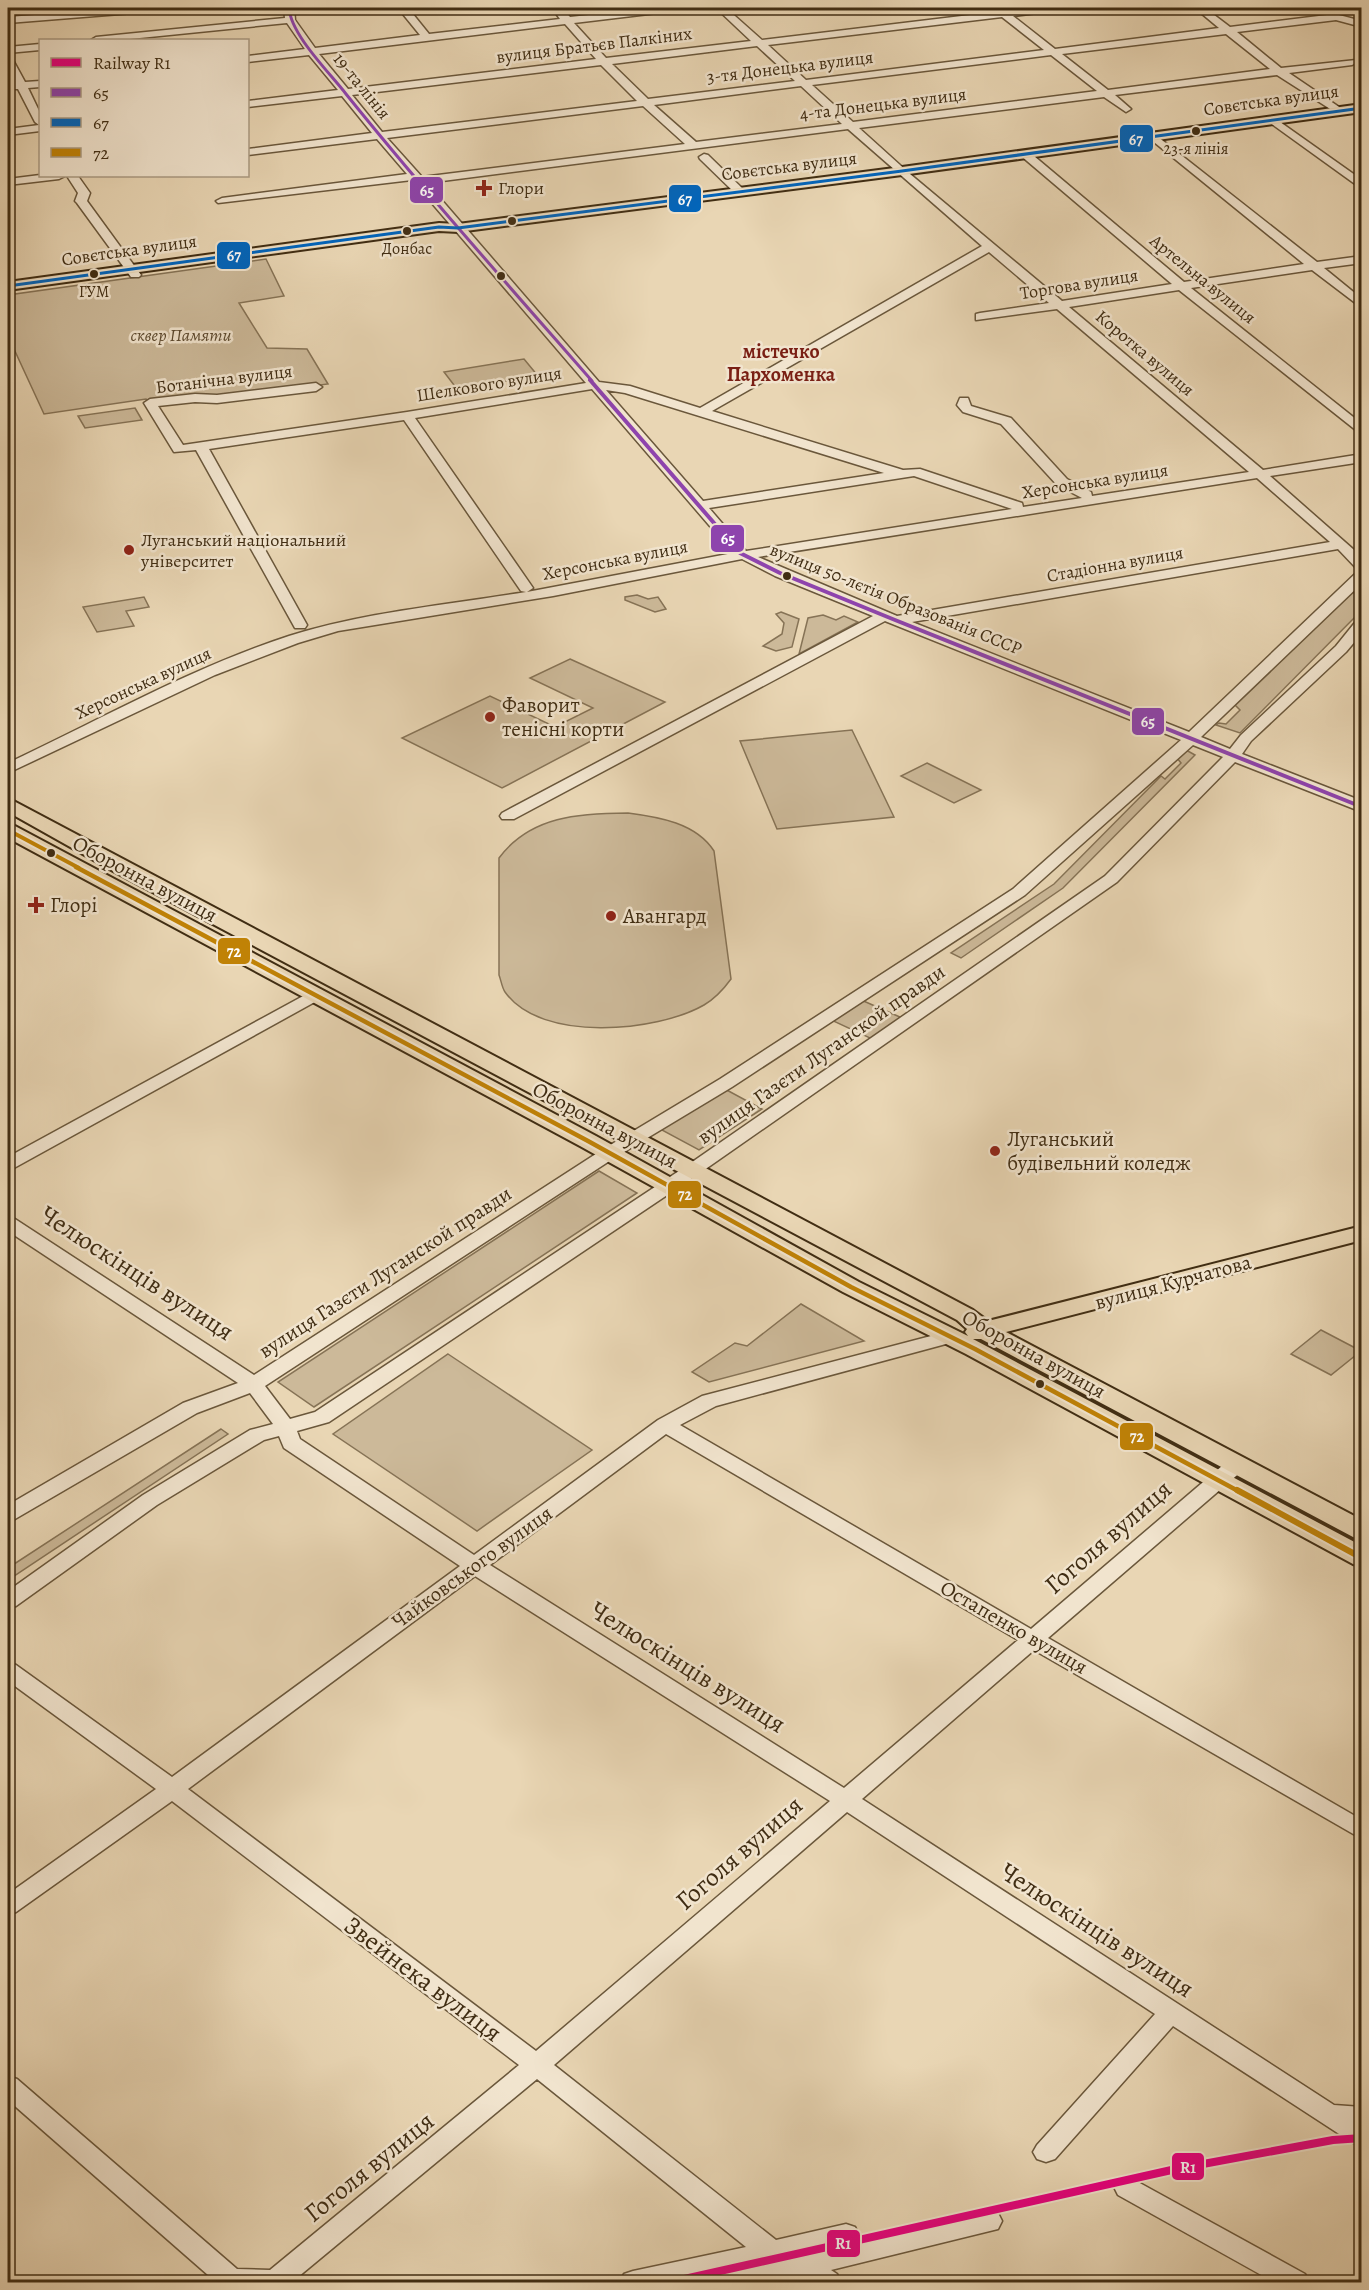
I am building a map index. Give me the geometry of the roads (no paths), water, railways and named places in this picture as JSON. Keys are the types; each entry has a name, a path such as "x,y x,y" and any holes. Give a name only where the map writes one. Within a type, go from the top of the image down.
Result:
{"main road":[{"name":"Совєтська вулиця","path":"8,286 445,233 458,228 902,171 1362,108"},
{"path":"8,292 133,272"},
{"name":"Оборонна вулиця","path":"8,804 120,867 691,1172 965,1315 985,1331 1362,1531"},
{"name":"Оборонна вулиця","path":"8,830 315,994 851,1287 950,1337 1362,1558"},
{"name":"вулиця Курчатова","path":"985,1331 1362,1233"},
{"name":"Чайковського вулиця","path":"950,1337 985,1331"}],"street":[{"path":"8,20 92,10 158,8"},
{"path":"106,39 290,20 289,8"},
{"path":"403,8 426,37"},
{"path":"557,8 644,102 694,146"},
{"path":"249,59 674,8"},
{"name":"Коротка вулиця","path":"721,8 902,171 1257,471 1341,544 1362,566"},
{"name":"вулиця Братьєв Палкіних","path":"249,104 759,42 999,10 1053,8"},
{"path":"1200,8 1280,72 1338,111"},
{"path":"1322,8 1336,17 1362,24"},
{"path":"999,10 1126,109"},
{"name":"3-тя Донецька вулиця","path":"249,152 1336,17"},
{"name":"19-та лінія","path":"290,20 311,50 416,179"},
{"path":"8,50 39,47"},
{"path":"8,60 39,120"},
{"name":"4-та Донецька вулиця","path":"222,201 694,146 1352,62"},
{"path":"8,87 39,84"},
{"path":"1273,120 1362,186"},
{"path":"8,132 39,128"},
{"path":"1153,136 1362,305"},
{"name":"Артельна вулиця","path":"1024,153 1181,286 1362,431"},
{"path":"704,157 740,192"},
{"path":"8,182 50,177"},
{"path":"74,177 84,193 81,201 133,272"},
{"name":"вулиця 50-лєтія Образованія СССР","path":"416,179 740,552 890,618 1362,807"},
{"path":"704,411 992,246"},
{"name":"Торгова вулиця","path":"980,316 1362,259"},
{"name":"Шелкового вулиця","path":"179,449 407,416 594,385 626,388 902,474"},
{"name":"Ботанічна вулиця","path":"179,449 150,403 195,398 217,399 316,387"},
{"path":"964,401 963,405 967,409 1006,421 1062,482 1086,495"},
{"path":"407,416 526,588"},
{"path":"200,446 300,625"},
{"name":"Херсонська вулиця","path":"8,769 235,662 303,635 336,627 553,592 740,552 1257,471 1362,450"},
{"name":"Херсонська вулиця","path":"8,756 216,660 300,625 1086,495 1362,458"},
{"name":"Шелкового вулиця","path":"699,506 915,472 1017,506"},
{"name":"Стадіонна вулиця","path":"890,618 1341,544"},
{"name":"вулиця Газєти Луганской правди","path":"8,1514 190,1408 255,1384 608,1154 726,1083 1018,892 1192,738 1362,575"},
{"path":"508,816 890,618"},
{"name":"вулиця Газєти Луганской правди","path":"8,1601 150,1500 257,1435 322,1417 691,1172 1111,879 1233,755 1246,738 1341,649 1362,623"},
{"path":"8,1164 315,994"},
{"name":"Челюскінців вулиця","path":"8,1223 255,1384 286,1428 291,1443 474,1565 844,1799 1362,2136"},
{"name":"Чайковського вулиця","path":"8,1906 172,1789 665,1425 709,1401 950,1337"},
{"name":"Остапенко вулиця","path":"665,1425 1362,1832"},
{"name":"Гоголя вулиця","path":"275,2282 537,2065 1236,1464"},
{"name":"Звейнека вулиця","path":"8,1670 172,1789 537,2065 772,2252"},
{"path":"1046,2152 1171,2012"},
{"path":"8,2086 231,2280 275,2282"},
{"path":"1327,2114 1362,2117"},
{"path":"1127,2187 1296,2283"},
{"path":"735,2283 989,2221"},
{"path":"633,2283 846,2235"},
{"path":"804,2265 828,2283"}],"rail line":[{"name":"R1","path":"671,2282 1176,2169 1333,2140 1362,2138"}],"place":[{"name":"23-я лінія","path":"1196,131"},
{"name":"Глори","path":"484,188"},
{"name":"Донбас","path":"407,231"},
{"name":"ГУМ","path":"94,274"},
{"name":"Луганський національний університет","path":"129,550"},
{"name":"Фаворит тенісні корти","path":"490,717"},
{"name":"Глорі","path":"36,905"},
{"name":"Авангард","path":"611,916"},
{"name":"Луганський будівельний коледж","path":"995,1151"}],"district":[{"name":"містечко Пархоменка","path":"781,362"}],"park label":[{"name":"сквер Памяти","path":"181,335"}]}
